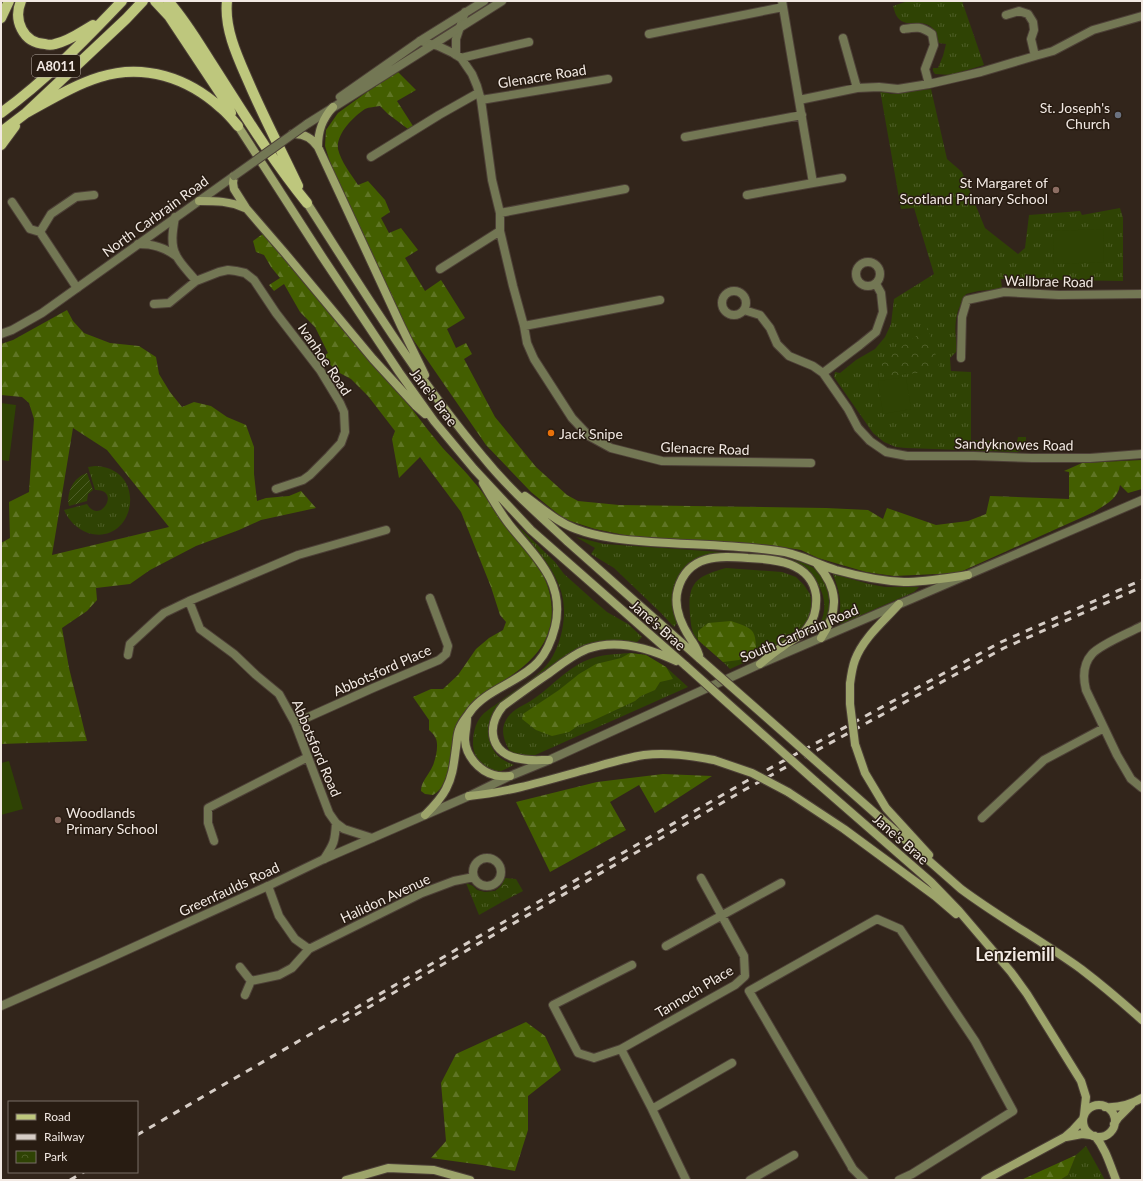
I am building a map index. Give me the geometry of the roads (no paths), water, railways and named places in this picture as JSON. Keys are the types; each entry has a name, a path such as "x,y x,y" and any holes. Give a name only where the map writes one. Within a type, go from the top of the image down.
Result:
{"main road":[{"path":"1,18 9,1"},
{"path":"21,1 18,15 19,24 25,35 32,41 42,44 53,45 68,40 111,12"},
{"name":"A8011","path":"1,113 85,39 122,1"},
{"name":"A8011","path":"1,132 24,114 126,19 143,1"},
{"path":"155,1 176,27 224,99 238,126"},
{"path":"168,1 193,35 287,179 307,203"},
{"path":"227,1 227,17 238,57 278,145 307,203"},
{"path":"1,145 24,114 84,83 101,77 124,72 159,74 176,79 196,89 222,108 238,126"},
{"path":"318,147 318,137 323,121 333,107"},
{"name":"Jane's Brae","path":"238,126 399,372 434,421 474,469 531,530 931,882 959,911 1027,994 1081,1081 1086,1097 1083,1117"},
{"path":"292,134 297,133 309,137 318,147 401,326 436,397"},
{"path":"234,176 234,189 246,208 400,389 416,406 434,421"},
{"path":"199,201 224,201 246,208"},
{"name":"Jane's Brae","path":"307,203 401,348 436,397 484,459 525,502 614,583 961,889 1080,969 1110,992 1142,1020"},
{"path":"425,814 441,798 446,789 453,770 458,731 462,724 477,704 487,696 529,670 538,661 545,652 557,621 557,597 549,576 541,563 498,509 474,469"},
{"path":"506,481 564,523 592,534 610,538 748,547 780,551 806,558 848,573 888,581 918,581 968,575"},
{"path":"700,659 698,650 681,622 678,611 678,589 685,574 698,563 706,559 716,557 725,556 765,559 791,565 800,569 812,584 817,601 813,618 805,631 782,646 760,664"},
{"path":"817,563 824,572 832,588 834,604 834,613 821,638"},
{"path":"899,604 868,638 858,652 852,669 850,704 855,744 865,773 886,808 961,889"},
{"path":"549,760 520,759 502,752 492,737 492,729 494,720 503,706 571,657 587,649 603,645 637,646 686,666"},
{"path":"467,718 465,740 466,748 473,760 483,770 494,775 510,776"},
{"path":"469,796 507,791 644,755 687,755 714,760 752,774 788,792 844,829 935,896 978,933"},
{"path":"985,1180 1065,1137 1073,1130 1091,1107 1100,1105 1114,1108 1133,1103 1142,1098"},
{"path":"1065,1137 1082,1134 1100,1137 1105,1136 1112,1129 1118,1118 1133,1103"},
{"path":"1105,1107 1113,1114 1114,1124"},
{"path":"1083,1117 1084,1128 1100,1142 1116,1180"},
{"path":"346,1180 388,1168 434,1170 470,1180"}],"street":[{"name":"North Carbrain Road","path":"322,114 337,99 420,41 484,1"},
{"name":"North Carbrain Road","path":"1,334 12,330 42,313 175,217 322,114 502,1"},
{"path":"650,34 783,4 813,183"},
{"path":"1006,15 1019,11 1028,14 1033,22 1034,30 1030,39 1035,56"},
{"path":"458,57 456,39 465,12"},
{"path":"799,100 857,88 879,87 898,89 929,84 981,72 1053,51 1093,30 1142,16"},
{"path":"904,29 916,27 925,29 932,34 934,45 926,69 929,84"},
{"path":"842,38 857,88"},
{"path":"420,41 432,44 458,57 529,42"},
{"name":"Glenacre Road","path":"458,57 472,74 480,96 492,180 500,213 500,231 527,343 534,359 572,418 589,436 611,448 662,461 811,463"},
{"name":"Glenacre Road","path":"371,157 439,115 480,96 608,79"},
{"path":"685,137 802,115"},
{"path":"747,195 842,178"},
{"path":"500,213 625,189"},
{"path":"40,232 51,214 76,197 94,195"},
{"path":"12,202 30,229 40,232 78,288"},
{"path":"175,217 172,239 173,247 176,256 196,281"},
{"path":"440,269 500,231"},
{"path":"138,244 150,244 160,247 176,256"},
{"name":"Ivanhoe Road","path":"154,304 169,303 196,281 219,272 228,270 244,274 254,280 276,313 320,370 344,412 344,432 341,443 314,472 303,480 276,489"},
{"path":"744,310 760,316 770,328 777,344 788,356 813,366 823,373 876,332 883,312 881,293 876,284"},
{"name":"Wallbrae Road","path":"960,358 962,317 967,300 1004,292 1059,295 1142,294"},
{"path":"524,326 660,300"},
{"name":"Sandyknowes Road","path":"823,373 848,409 858,428 870,441 886,452 907,456 1032,458 1090,458 1142,454"},
{"name":"South Carbrain Road","path":"469,796 510,776 549,760 760,664 1142,500"},
{"path":"128,655 130,644 164,613 298,555 386,530"},
{"name":"Abbotsford Place","path":"295,724 373,688 439,660 446,654 448,646 430,598"},
{"name":"Abbotsford Road","path":"189,601 200,629 234,654 279,694 295,724 329,813 336,823"},
{"path":"1142,626 1101,646 1092,654 1084,671 1086,690 1117,755 1131,779 1142,788"},
{"path":"982,818 1044,760 1104,728"},
{"path":"214,841 208,822 208,808 308,757"},
{"name":"Greenfaulds Road","path":"1,1006 268,886 324,859 469,796"},
{"path":"336,823 344,829 372,838"},
{"path":"324,859 332,848 335,840 336,823"},
{"name":"Halidon Avenue","path":"251,981 279,975 292,968 309,949 422,893 454,881 474,876"},
{"name":"Tannoch Place","path":"621,1049 735,985 745,976 744,956 701,878"},
{"path":"666,946 781,883"},
{"path":"268,886 279,916 296,939 309,949"},
{"path":"856,1180 852,1170 749,991 877,919 900,930 975,1041 1013,1111 912,1174 899,1180"},
{"path":"632,966 553,1005 578,1053 594,1058 621,1049 686,1180"},
{"path":"240,967 251,981 245,994"},
{"path":"652,1109 732,1063"},
{"path":"750,1180 794,1155"},
{"path":"852,1170 852,1168 864,1180"}],"railway":[{"path":"138,1134 743,783 1001,642 1142,580"},
{"path":"343,1022 746,789 1004,648 1142,587"},
{"path":"70,1180 82,1173"}],"place":[{"name":"St. Joseph's Church","path":"1118,115"},
{"name":"St Margaret of Scotland Primary School","path":"1056,190"},
{"name":"Jack Snipe","path":"551,433"},
{"name":"Woodlands Primary School","path":"58,820"}],"district":[{"name":"Lenziemill","path":"1015,954"}]}
